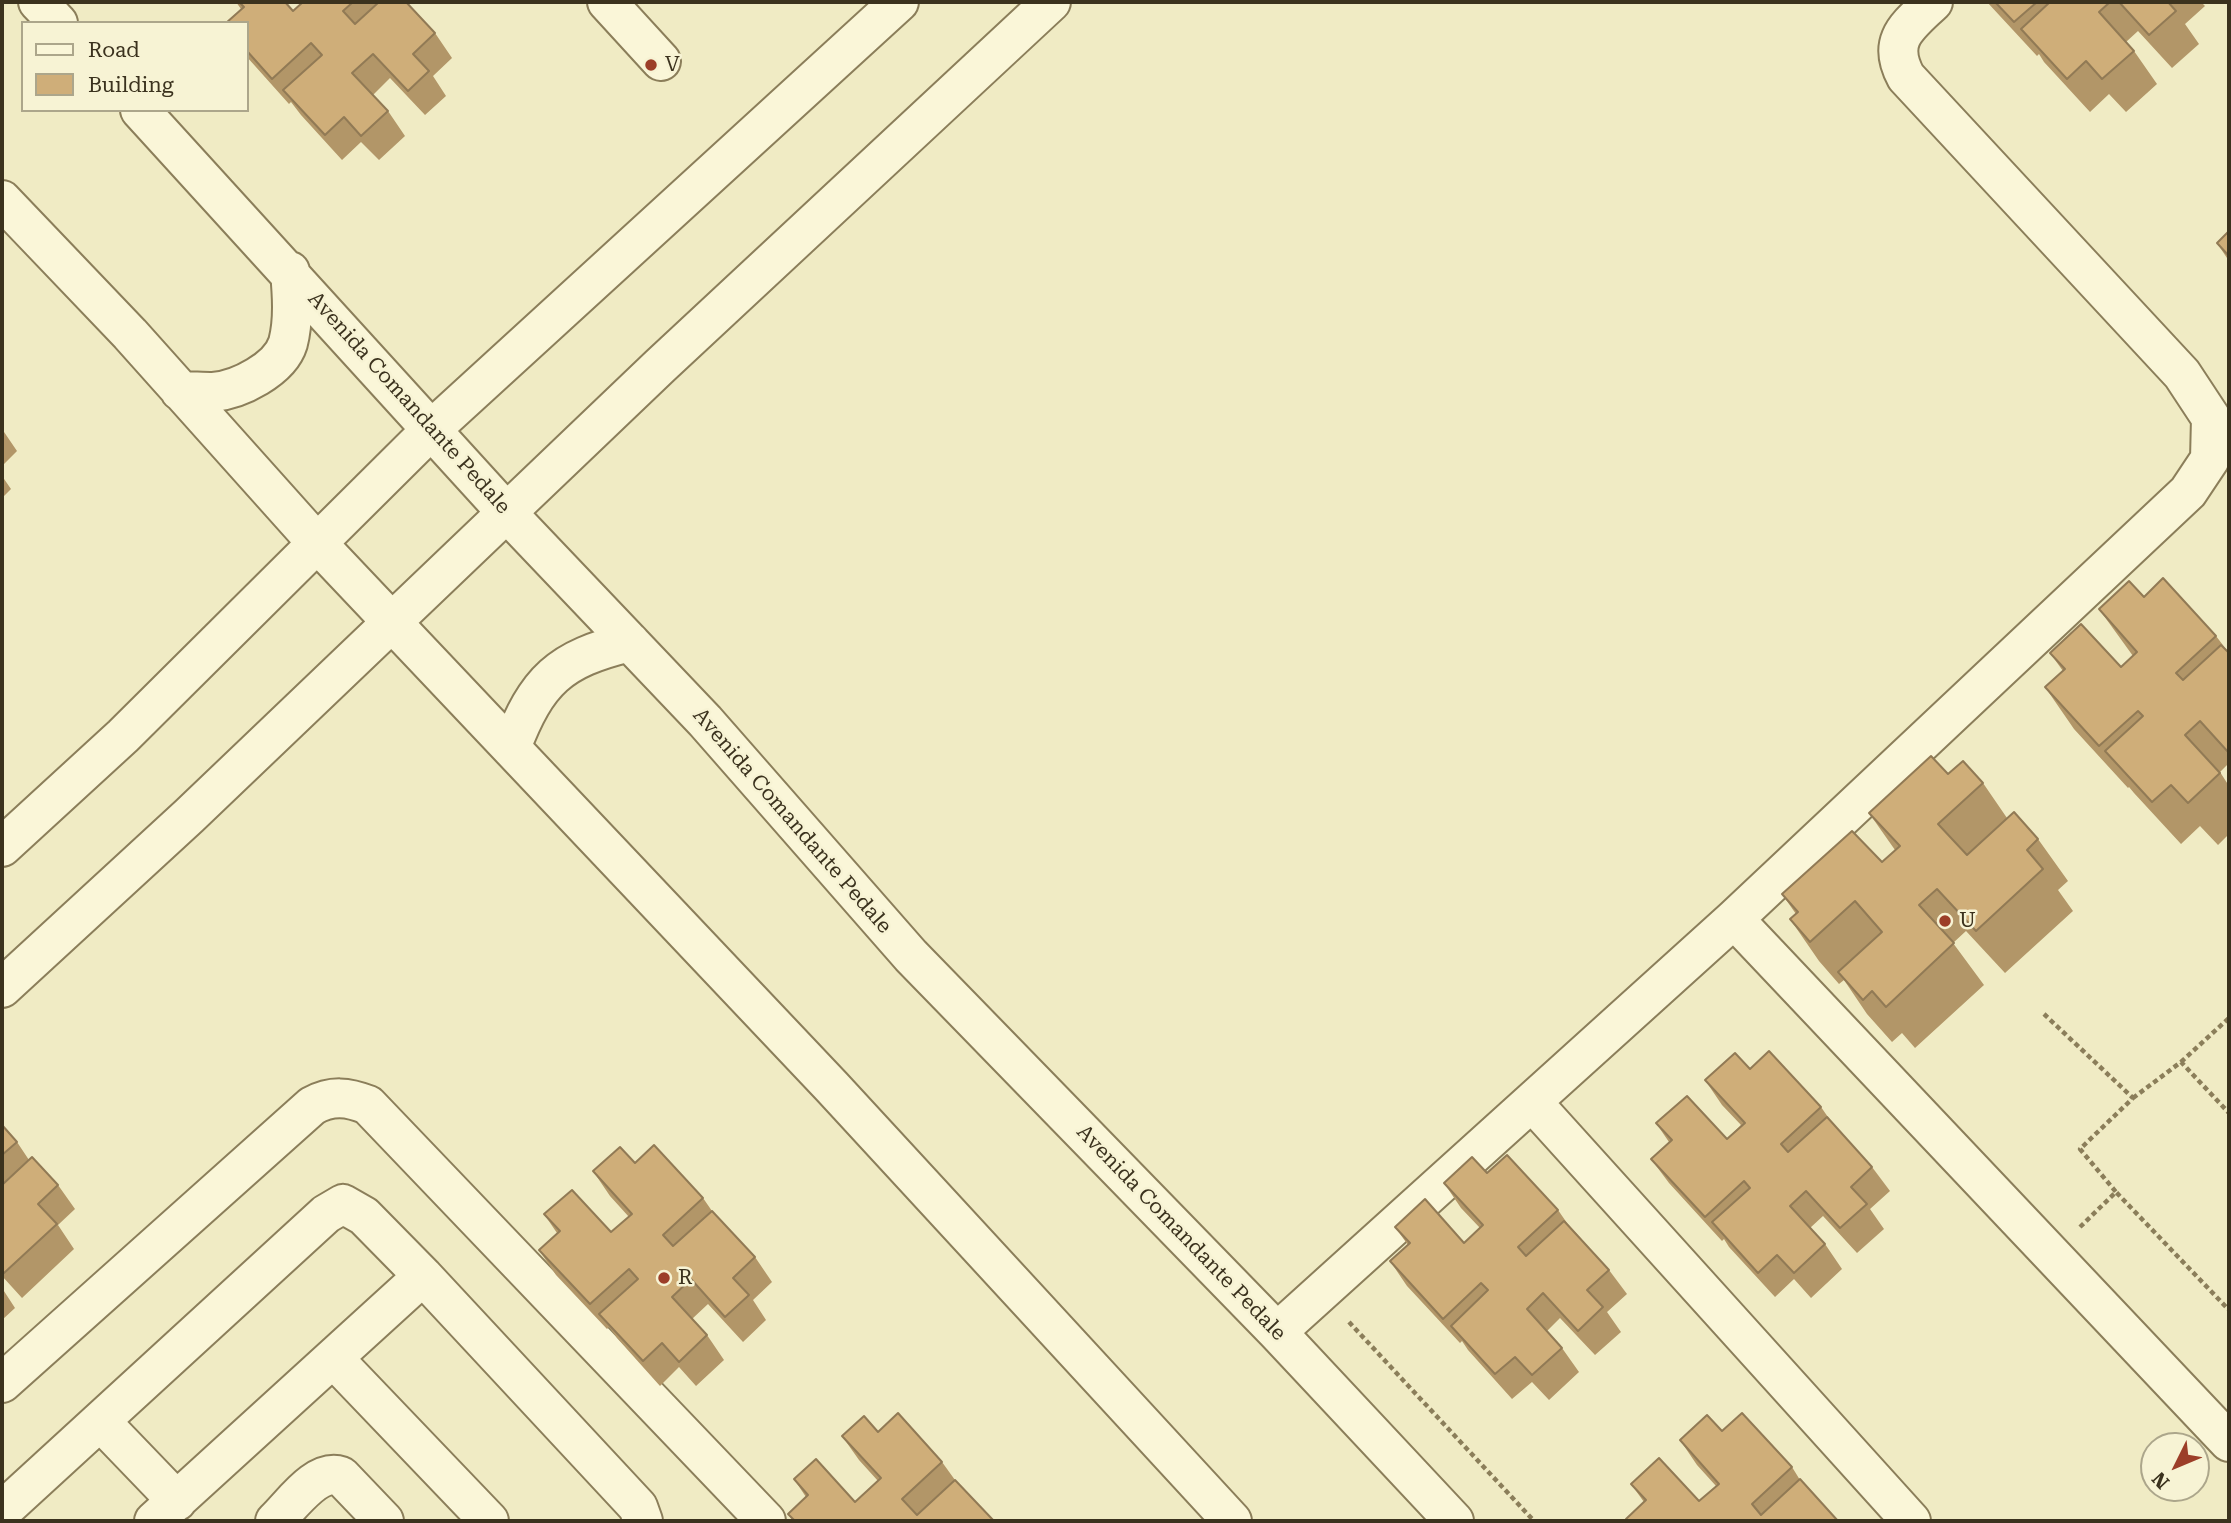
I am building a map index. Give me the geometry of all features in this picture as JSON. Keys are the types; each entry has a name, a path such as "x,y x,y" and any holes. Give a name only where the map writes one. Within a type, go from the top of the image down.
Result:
{"street":[{"path":"38,2 56,21"},
{"path":"607,2 661,61"},
{"path":"2,847 123,736 432,429 899,2"},
{"path":"2,988 392,623 670,356 1051,2"},
{"path":"1277,1332 1734,919 2188,492 2210,459 2211,418 2182,374 1906,76 1898,62 1897,47 1903,34 1933,2"},
{"name":"Avenida Comandante Pedale","path":"142,112 290,271 507,513 714,731 911,956 1277,1332 1454,1521"},
{"path":"7,208 180,391 392,623 823,1077 1232,1521"},
{"path":"180,391 215,392 238,385 261,373 276,360 287,345 290,327 290,271"},
{"path":"511,748 535,694 551,677 573,661 600,649 630,642"},
{"path":"1734,919 2229,1442"},
{"path":"2,1383 312,1106 324,1099 353,1099 368,1105 766,1521"},
{"path":"1533,1103 1911,1521"},
{"path":"2,1511 326,1214 343,1205 364,1216 423,1276 638,1507 643,1521"},
{"path":"101,1422 166,1511 423,1276"},
{"path":"333,1358 489,1521"},
{"path":"275,1521 321,1476 332,1474 341,1476 384,1521"}],"path":[{"path":"2044,1014 2133,1098"},
{"path":"2229,1018 2181,1062 2133,1098 2080,1149 2116,1192 2229,1310"},
{"path":"2181,1062 2229,1113"},
{"path":"2053,1253 2116,1192"},
{"path":"1321,1293 1534,1521"}],"building":[{"path":"239,2 285,2 293,11 303,2 353,2 343,11 355,24 379,2 406,2 435,33 413,54 429,71 408,91 373,54 352,73 388,111 361,136 344,117 325,135 283,90 322,55 311,43 272,79 248,52 248,21 228,21 244,7"},
{"path":"1995,2 2037,2 2014,22"},
{"path":"2050,2 2110,2 2099,12 2134,51 2102,79 2086,61 2067,79 2021,29"},
{"path":"2119,2 2168,2 2176,11 2149,35"},
{"path":"2229,231 2229,256 2217,243"},
{"path":"2163,578 2216,636 2176,673 2183,680 2221,645 2229,653 2229,753 2200,721 2185,735 2220,773 2188,803 2171,785 2152,802 2105,751 2143,716 2138,711 2099,746 2045,687 2065,669 2050,653 2081,624 2121,667 2137,652 2099,609 2129,581 2144,597"},
{"path":"1931,756 1948,774 1963,761 1983,783 1938,824 1967,855 2014,812 2038,839 2027,850 2043,869 1976,931 1937,889 1919,905 1954,943 1886,1007 1872,991 1863,1000 1838,972 1882,932 1855,901 1810,942 1790,919 1798,912 1782,894 1852,831 1882,862 1900,846 1869,813"},
{"path":"1769,1051 1821,1107 1781,1144 1788,1152 1827,1117 1872,1167 1851,1187 1867,1204 1840,1228 1806,1191 1790,1206 1825,1244 1794,1273 1777,1255 1758,1273 1712,1222 1750,1188 1744,1181 1705,1217 1651,1159 1672,1140 1656,1123 1687,1096 1727,1139 1745,1123 1705,1080 1735,1053 1750,1069"},
{"path":"2,1125 17,1142 2,1155"},
{"name":"R","path":"654,1145 703,1198 663,1235 673,1246 712,1211 755,1257 733,1278 749,1295 725,1317 691,1279 672,1297 707,1335 679,1362 662,1343 643,1361 599,1314 638,1279 629,1269 590,1304 539,1250 560,1231 544,1214 572,1190 611,1232 632,1214 593,1171 620,1147 635,1163"},
{"path":"1507,1155 1558,1210 1518,1247 1526,1256 1564,1221 1609,1270 1587,1290 1603,1307 1578,1331 1543,1293 1527,1309 1562,1348 1532,1375 1515,1357 1495,1374 1451,1326 1488,1290 1481,1283 1443,1319 1390,1261 1410,1243 1395,1227 1425,1199 1464,1243 1483,1225 1444,1183 1472,1157 1487,1173"},
{"path":"32,1157 58,1185 38,1204 57,1224 4,1273 2,1185"},
{"path":"898,1413 942,1462 902,1499 917,1515 955,1480 994,1521 795,1521 788,1514 808,1495 794,1479 816,1459 855,1502 881,1478 842,1436 864,1416 878,1432"},
{"path":"1742,1413 1792,1467 1752,1504 1761,1515 1800,1479 1838,1521 1626,1519 1646,1500 1631,1484 1659,1458 1699,1501 1719,1484 1680,1440 1707,1415 1722,1431"}],"place":[{"name":"V","path":"651,65"},
{"name":"U","path":"1945,921"},
{"name":"R","path":"664,1278"}]}
